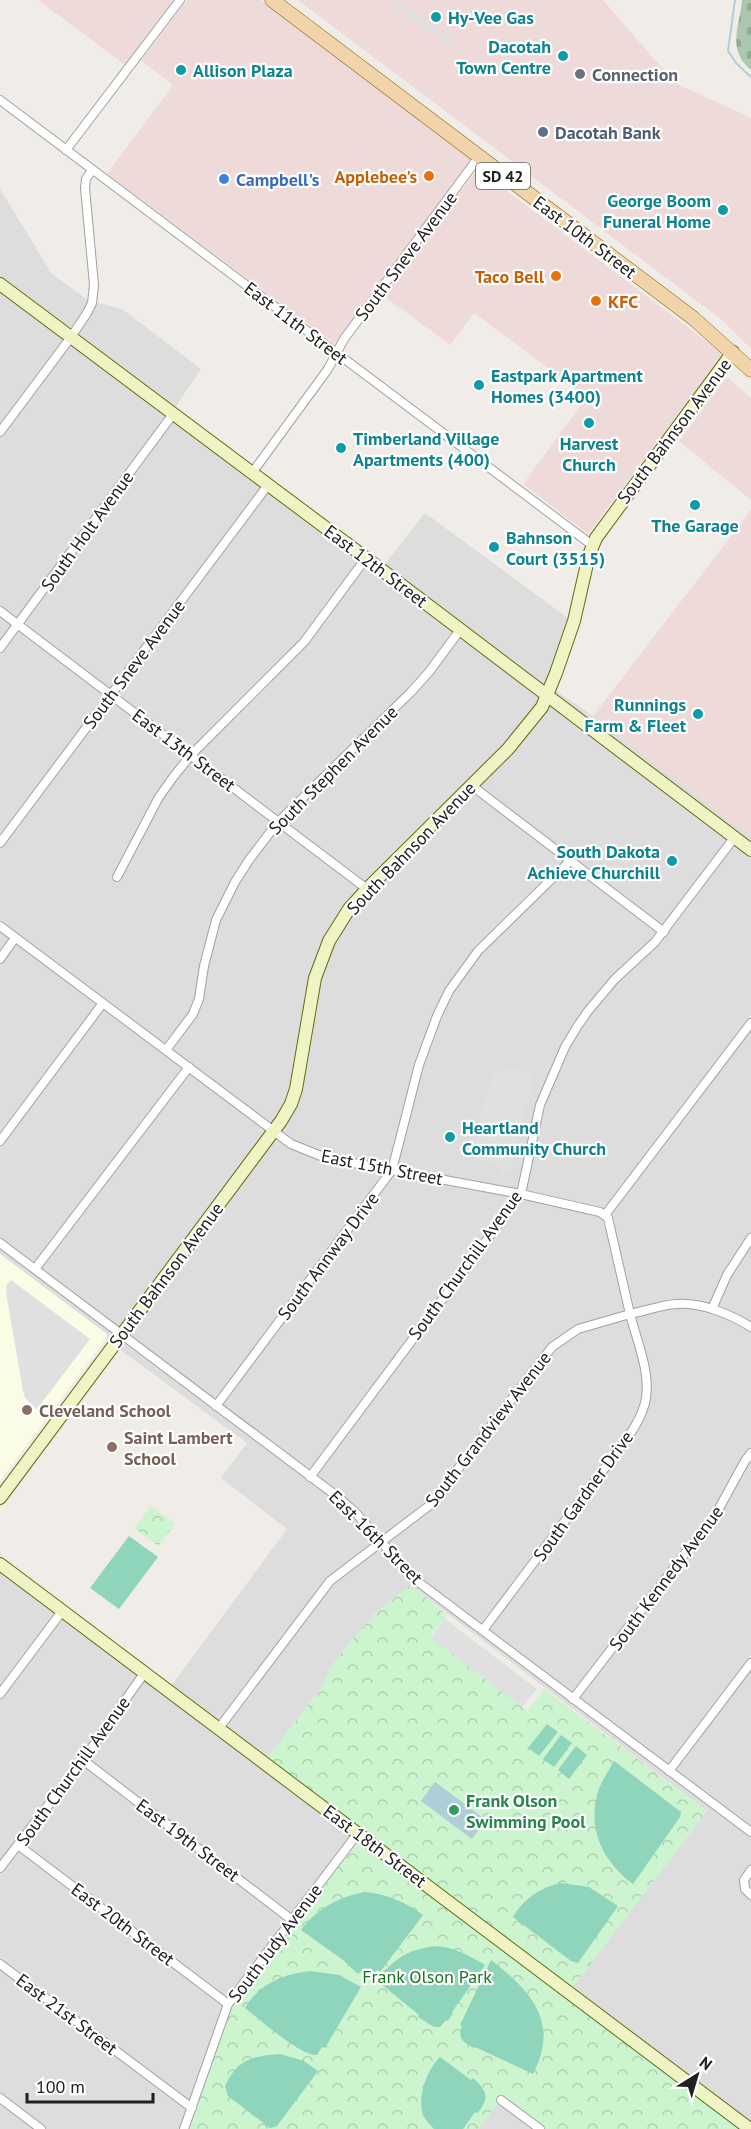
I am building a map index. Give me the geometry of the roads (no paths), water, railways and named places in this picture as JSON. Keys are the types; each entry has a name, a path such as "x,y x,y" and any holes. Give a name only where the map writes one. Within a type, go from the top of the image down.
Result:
{"main road":[{"name":"East 10th Street","path":"272,0 478,158 693,318 751,370"}],"street":[{"path":"66,150 180,0"},
{"name":"East 11th Street","path":"0,100 592,545"},
{"name":"South Sneve Avenue","path":"252,473 328,369 344,339 478,158"},
{"path":"0,432 71,337 92,303 94,285 85,188 86,179 92,170"},
{"name":"East 12th Street","path":"0,284 751,850"},
{"name":"South Bahnson Avenue","path":"0,1498 288,1110 296,1089 315,978 335,929 367,889 520,736 542,707 574,621 592,545 606,521 733,352"},
{"name":"South Holt Avenue","path":"0,648 174,414"},
{"name":"South Sneve Avenue","path":"0,843 268,485"},
{"path":"117,877 159,797 191,755 298,648 366,558"},
{"name":"East 13th Street","path":"0,611 367,889"},
{"name":"South Stephen Avenue","path":"166,1050 193,1014 199,999 216,920 249,860 278,822 411,692 460,630"},
{"path":"471,785 664,932"},
{"name":"South Churchill Avenue","path":"310,1477 521,1194 540,1105 565,1047 599,998 664,932 734,838"},
{"name":"South Annway Drive","path":"216,1406 392,1170 419,1065 449,991 478,951 571,860"},
{"name":"East 15th Street","path":"0,926 291,1144 326,1158 521,1194 605,1215"},
{"path":"0,959 15,938"},
{"path":"0,1141 103,1003"},
{"path":"751,1023 605,1215 609,1222 630,1314 674,1304 688,1304 728,1315 751,1327"},
{"path":"35,1269 189,1067"},
{"path":"712,1310 727,1275 751,1238"},
{"name":"East 16th Street","path":"0,1243 347,1504 413,1578 751,1833"},
{"name":"South Grandview Avenue","path":"219,1728 330,1581 430,1505 552,1347 565,1336 589,1324 630,1314"},
{"name":"South Gardner Drive","path":"483,1630 638,1421 645,1403 646,1377 630,1314"},
{"name":"South Kennedy Avenue","path":"573,1699 717,1512 751,1453"},
{"name":"East 18th Street","path":"0,1564 750,2129"},
{"path":"0,1694 63,1610"},
{"path":"669,1772 751,1663"},
{"name":"South Churchill Avenue","path":"0,1868 83,1760 145,1672"},
{"name":"East 19th Street","path":"83,1760 292,1920"},
{"name":"South Judy Avenue","path":"184,2129 228,2004 358,1833"},
{"name":"East 20th Street","path":"18,1845 228,2004"},
{"path":"751,1870 744,1880 745,1889 751,1895"},
{"name":"East 21st Street","path":"0,1964 192,2108"},
{"path":"0,2098 41,2129"},
{"path":"501,2100 540,2129"}],"water":[{"name":"Frank Olson Swimming Pool","path":"435,1782 486,1820 472,1839 421,1801"}],"waterway":[{"path":"735,0 728,51 736,63 751,77"}],"place":[{"name":"Hy-Vee Gas","path":"436,17"},
{"name":"Dacotah Town Centre","path":"563,56"},
{"name":"Allison Plaza","path":"181,70"},
{"name":"Connection","path":"580,74"},
{"name":"Dacotah Bank","path":"543,132"},
{"name":"Applebee's","path":"429,176"},
{"name":"Campbell's","path":"224,179"},
{"name":"George Boom Funeral Home","path":"723,210"},
{"name":"Taco Bell","path":"556,276"},
{"name":"KFC","path":"596,301"},
{"name":"Eastpark Apartment Homes (3400)","path":"479,385"},
{"name":"Harvest Church","path":"589,423"},
{"name":"Timberland Village Apartments (400)","path":"341,448"},
{"name":"The Garage","path":"695,505"},
{"name":"Bahnson Court (3515)","path":"494,547"},
{"name":"Runnings Farm & Fleet","path":"698,714"},
{"name":"South Dakota Achieve Churchill","path":"672,861"},
{"name":"Heartland Community Church","path":"450,1137"},
{"name":"Cleveland School","path":"27,1410"},
{"name":"Saint Lambert School","path":"112,1447"},
{"name":"Frank Olson Swimming Pool","path":"454,1810"}],"park label":[{"name":"Frank Olson Park","path":"427,1976"}]}
